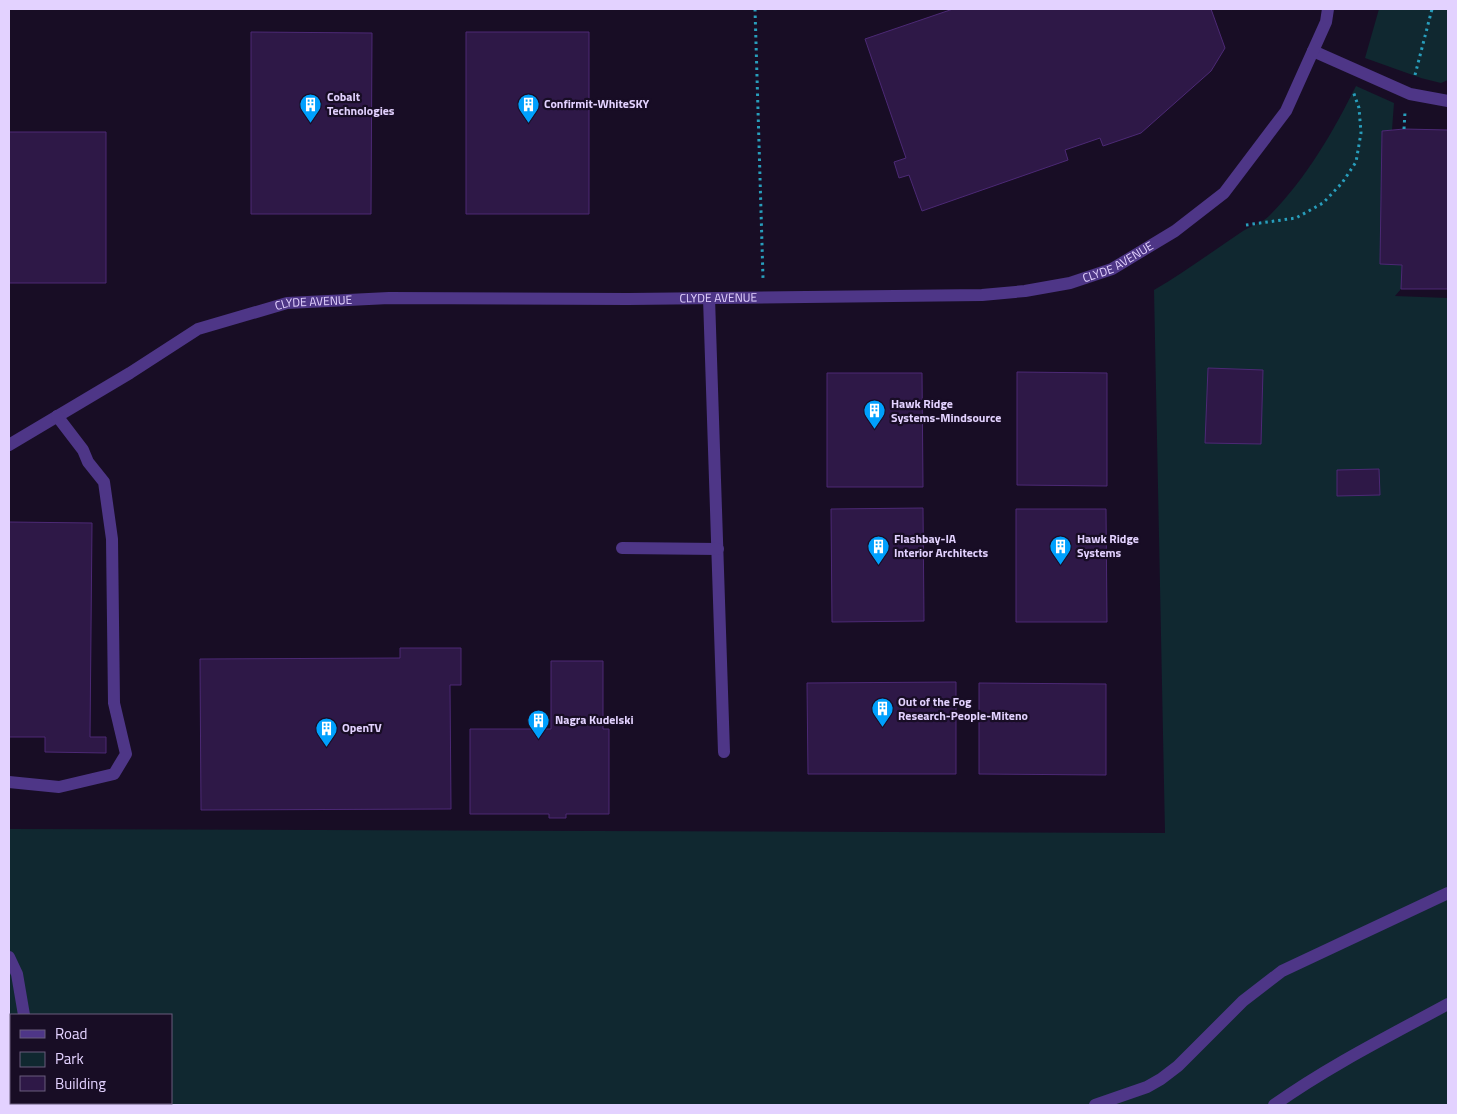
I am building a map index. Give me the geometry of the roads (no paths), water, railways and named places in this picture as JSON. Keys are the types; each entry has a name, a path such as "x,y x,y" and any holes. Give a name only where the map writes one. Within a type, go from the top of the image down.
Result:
{"street":[{"name":"CLYDE AVENUE","path":"9,445 130,373 198,329 287,304 389,298 628,299 982,295 1024,291 1070,283 1112,269 1175,231 1224,193 1286,111 1326,22 1328,9"},
{"path":"1313,52 1410,94 1448,100"},
{"path":"709,298 724,752"},
{"path":"9,782 59,787 114,774 126,754 114,703 112,539 104,482 57,416"},
{"path":"622,548 718,549"},
{"path":"1095,1105 1147,1087 1161,1079 1178,1066 1243,1001 1282,971 1448,893"},
{"path":"9,957 17,974 24,1014"},
{"path":"1274,1105 1363,1049 1448,1004"}],"place":[{"name":"Cobalt Technologies","path":"311,123"},
{"name":"Confirmit-WhiteSKY","path":"528,123"},
{"name":"Hawk Ridge Systems-Mindsource","path":"875,430"},
{"name":"Flashbay-IA Interior Architects","path":"878,565"},
{"name":"Hawk Ridge Systems","path":"1061,565"},
{"name":"Out of the Fog Research-People-Miteno","path":"882,728"},
{"name":"Nagra Kudelski","path":"539,739"},
{"name":"OpenTV","path":"326,747"}]}
